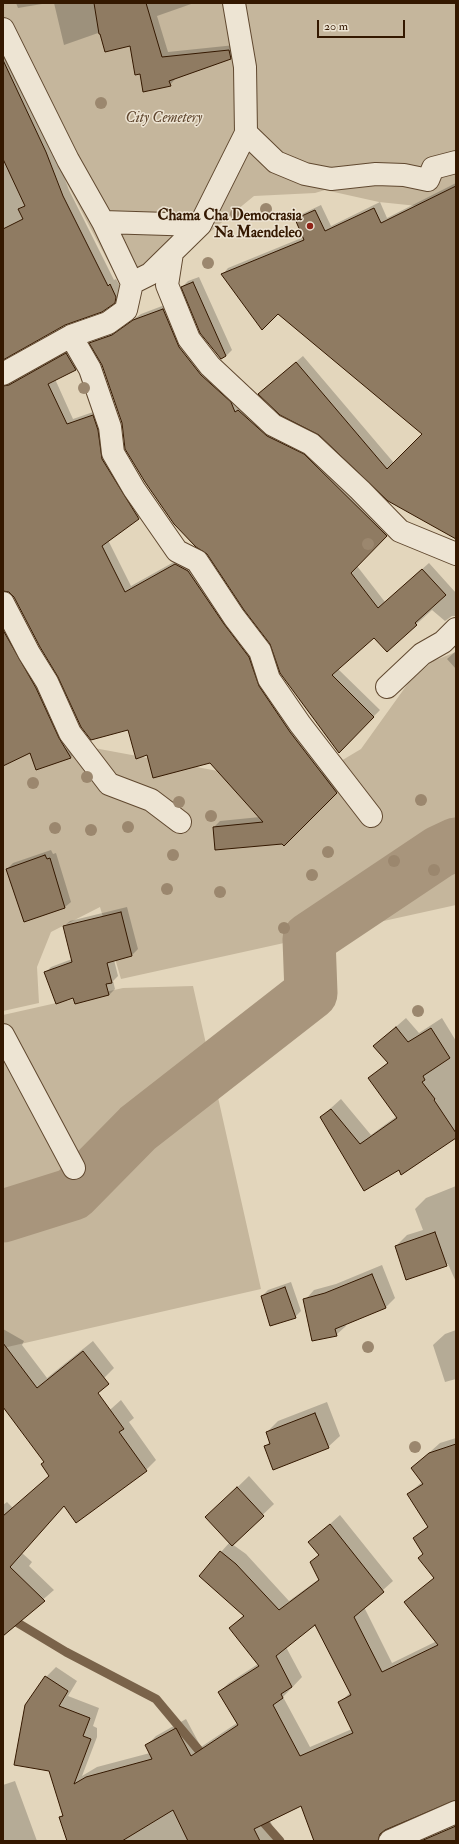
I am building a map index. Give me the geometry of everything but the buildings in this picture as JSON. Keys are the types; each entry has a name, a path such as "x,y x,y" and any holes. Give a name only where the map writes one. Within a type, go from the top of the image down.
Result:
{"street":[{"path":"132,283 150,274 200,225 246,133 245,67 234,3"},
{"path":"3,28 68,160 103,222 132,283 126,310 108,323 71,336 3,374"},
{"path":"246,133 276,162 305,174 331,179 376,174 404,175 428,180 434,168 456,162"},
{"path":"103,222 200,225"},
{"path":"172,253 167,285 189,339 210,366 274,425 311,444 360,490 400,531 456,554"},
{"path":"71,336 90,369 110,427 113,453 134,489 177,551 197,561 234,617 260,651 269,679 300,724 371,816"},
{"path":"3,603 28,653 47,682 70,733 109,784 151,800 180,822"},
{"path":"387,687 422,654 443,642 456,629"},
{"path":"3,1035 74,1168"},
{"path":"390,1841 456,1812"}],"green space":[{"name":"City Cemetery","path":"3,3 456,3 456,210 379,202 325,190 315,193 254,196 128,299 65,180 3,50"},
{"path":"456,652 456,905 121,979 100,907 51,932 37,967 39,1003 3,1011 3,750 94,748 218,771 279,798 361,749 409,682 433,661"},
{"path":"193,986 261,1289 3,1348 3,1015 123,988"}],"waterway":[{"path":"3,1216 73,1194 138,1128 311,993 309,939 439,852 456,844"},
{"path":"3,1614 66,1652 156,1699 207,1760"},
{"path":"257,1815 280,1841"}],"place":[{"name":"Chama Cha Democrasia Na Maendeleo","path":"310,226"}]}
